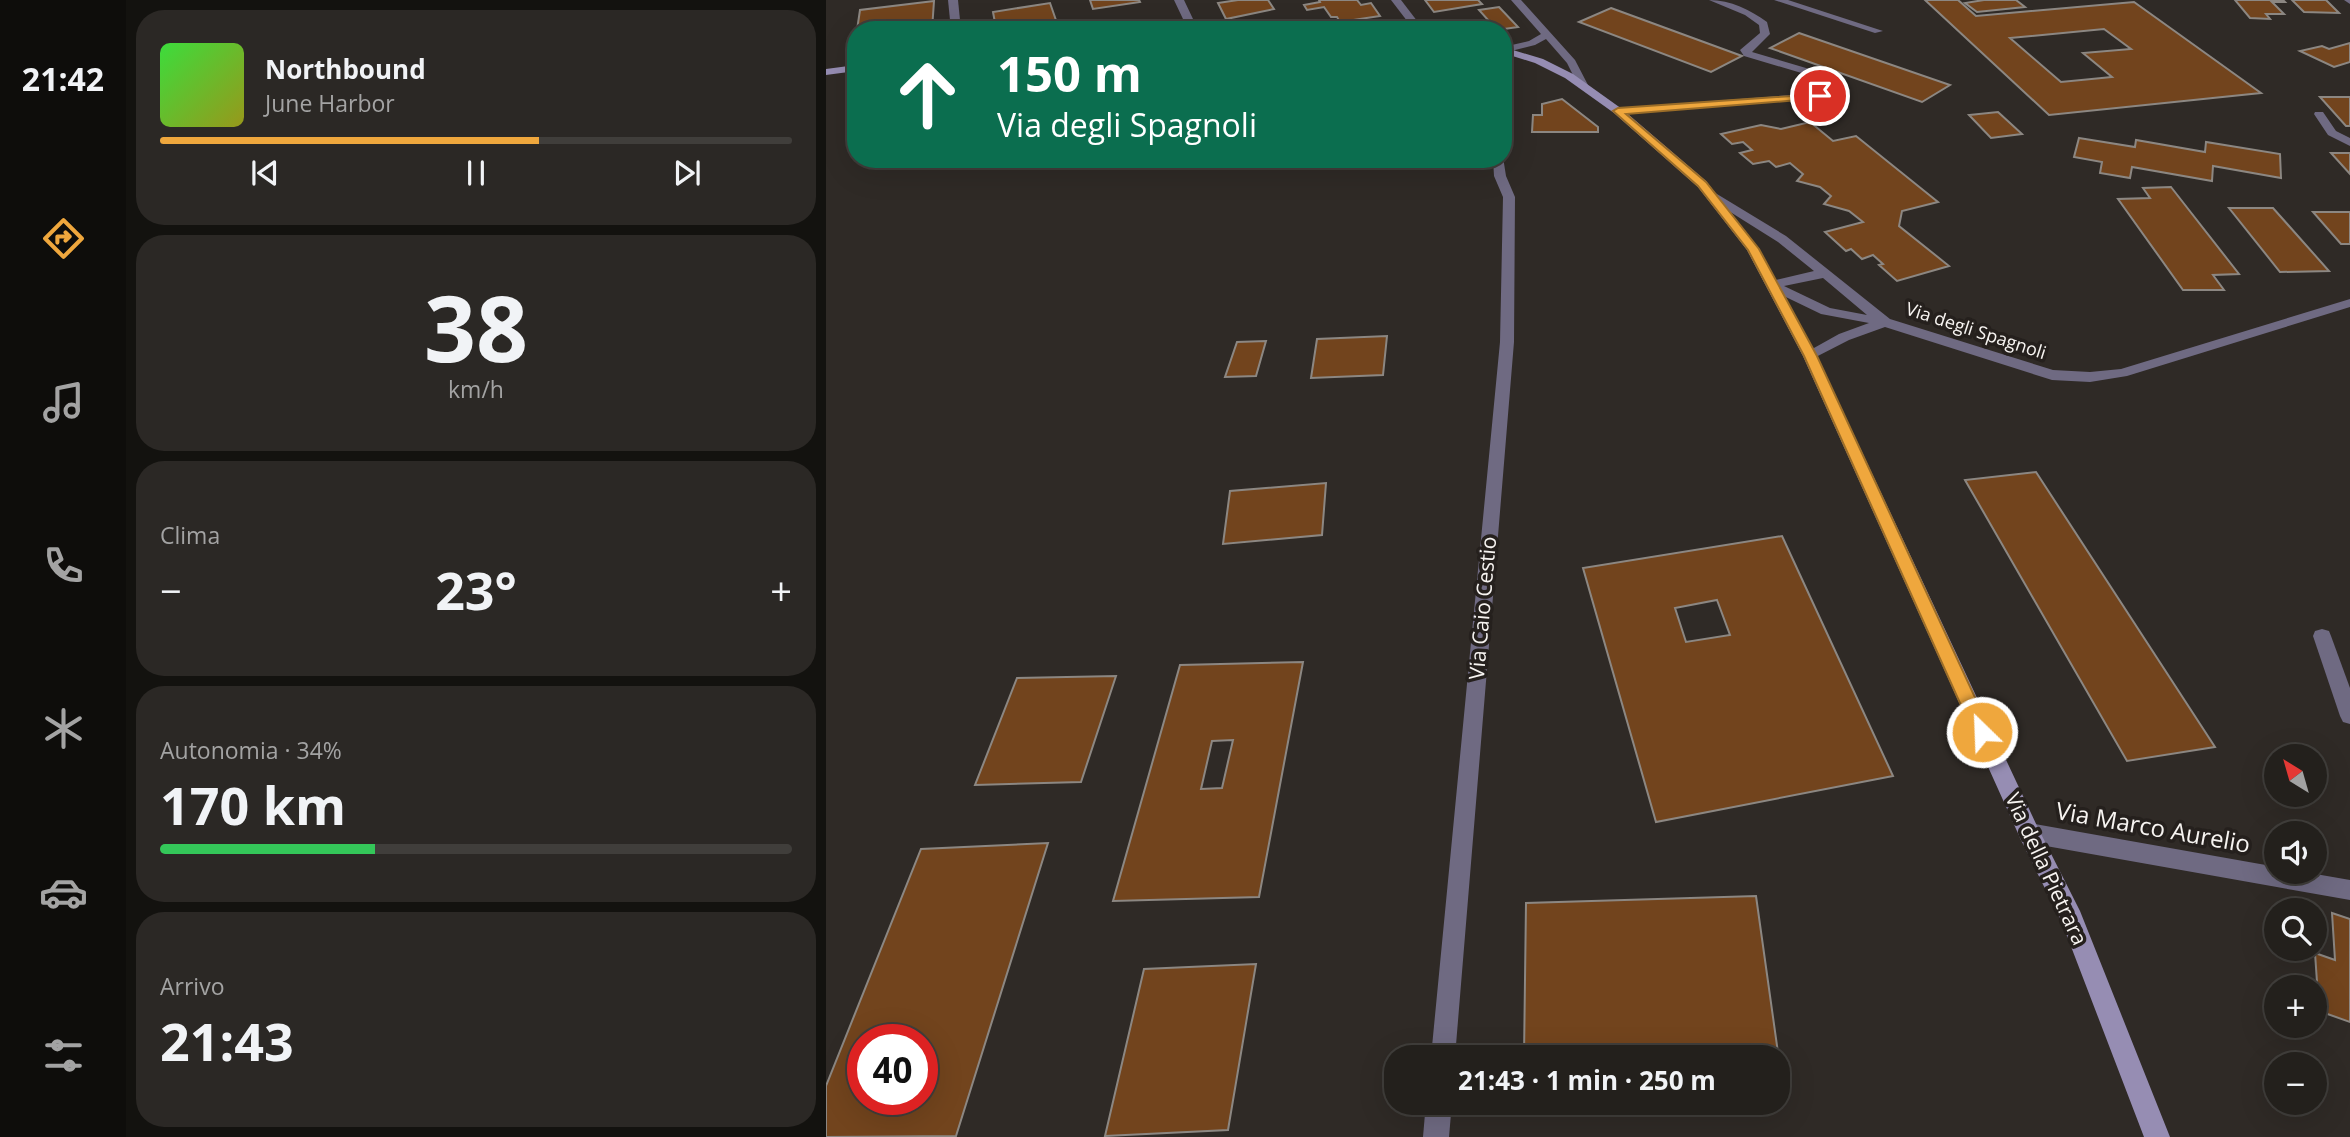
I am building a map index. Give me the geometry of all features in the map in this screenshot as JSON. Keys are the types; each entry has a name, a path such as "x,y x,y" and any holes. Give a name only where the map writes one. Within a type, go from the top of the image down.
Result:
{"street":[{"path":"953,0 955,21"},
{"path":"1179,0 1188,21"},
{"path":"1396,0 1412,21"},
{"path":"1516,0 1571,62 1583,85"},
{"path":"1618,111 1820,96 1838,91 1840,87 1829,79 1748,54 1746,46 1765,34 1764,24 1748,13 1714,0"},
{"path":"1779,0 1878,31"},
{"path":"1512,48 1532,43 1546,35"},
{"name":"Via degli Spagnoli","path":"1512,53 1553,67 1583,85 1669,153 1713,195 1766,228 1885,322 2039,372 2064,377 2090,377 2139,368 2350,303"},
{"path":"826,72 847,69"},
{"path":"2319,114 2332,133 2350,143"},
{"name":"Via Caio Cestio","path":"1444,1045 1507,342 1509,197 1500,168"},
{"name":"Via della Pietrara","path":"1713,195 1744,235 1810,356 2029,833 2072,919 2157,1137"},
{"path":"1772,285 1799,277 1826,274"},
{"path":"1772,285 1826,311 1885,322"},
{"path":"1810,356 1844,337 1885,322"},
{"path":"2322,636 2350,716"},
{"name":"Via Marco Aurelio","path":"2029,833 2350,890"},
{"path":"1436,1137 1438,1115"}],"green space":[{"path":"1092,168 1166,168 1165,169"}],"building":[{"path":"1090,0 1139,0 1140,2 1093,9"},
{"path":"1268,0 1274,9 1226,19 1218,3"},
{"path":"1319,0 1357,0 1361,5 1371,3 1380,16 1339,21 1337,17 1331,17 1324,7 1307,10 1304,5 1320,2"},
{"path":"1425,0 1478,0 1482,4 1434,12"},
{"path":"1925,0 1958,0 1976,16 2134,2 2261,93 2049,115","holes":["2104,29 2131,49 2083,53 2112,77 2061,82 2010,38"]},
{"path":"2016,0 2025,7 1977,12 1965,3"},
{"path":"2235,0 2283,0 2285,2 2272,2 2284,14 2266,14 2270,19 2250,18"},
{"path":"2292,0 2326,0 2339,13 2304,12"},
{"path":"934,1 933,21 858,21 860,10"},
{"path":"1050,3 1056,21 995,21 993,12"},
{"path":"1499,7 1518,27 1512,28 1512,21 1489,21 1479,10"},
{"path":"1611,8 1742,56 1711,72 1579,22"},
{"path":"1799,33 1950,85 1922,102 1770,48"},
{"path":"2350,43 2350,62 2334,67 2300,51 2322,46 2329,49"},
{"path":"2320,97 2350,97 2350,126 2346,126"},
{"path":"1562,99 1598,127 1598,132 1532,132 1533,115 1542,115 1542,104"},
{"path":"1998,112 2022,134 1991,138 1969,115"},
{"path":"1810,122 1833,141 1856,136 1938,202 1902,211 1899,226 1949,266 1897,281 1879,265 1883,264 1873,255 1862,259 1851,249 1846,251 1825,232 1863,222 1849,211 1824,204 1831,196 1820,187 1797,181 1803,174 1790,163 1776,167 1769,161 1753,164 1740,153 1752,150 1743,142 1732,144 1721,134 1761,125 1781,129"},
{"path":"2079,138 2135,147 2136,140 2205,152 2206,142 2280,154 2281,178 2213,166 2212,181 2132,167 2130,178 2100,173 2102,162 2074,157"},
{"path":"2331,153 2350,153 2350,174"},
{"path":"2171,187 2239,274 2213,275 2224,290 2183,290 2118,199 2150,198 2143,188"},
{"path":"2229,208 2273,208 2329,271 2280,272"},
{"path":"2313,212 2350,212 2350,244 2341,244"},
{"path":"1387,336 1383,375 1311,378 1317,339"},
{"path":"1266,341 1256,376 1225,377 1237,342"},
{"path":"2036,472 2215,747 2127,761 1965,480"},
{"path":"1326,483 1322,535 1223,544 1230,491"},
{"path":"1782,536 1893,776 1656,822 1583,568","holes":["1717,600 1730,635 1686,642 1675,608"]},
{"path":"1303,662 1259,897 1113,901 1180,665","holes":["1233,740 1222,788 1201,789 1212,741"]},
{"path":"1116,676 1081,782 975,785 1017,678"},
{"path":"1048,843 956,1136 826,1137 826,1086 847,1034 847,1115 938,1115 938,1024 851,1024 921,849"},
{"path":"1756,896 1777,1045 1524,1045 1526,903"},
{"path":"2332,913 2350,919 2350,1022 2327,1014 2327,975 2317,975 2316,961 2327,961 2327,957 2335,960"},
{"path":"1256,964 1228,1130 1105,1136 1144,969"}],"route":[{"path":"1820,96 1618,111 1659,144 1713,195 1753,249 1810,356 1982,732"}]}
